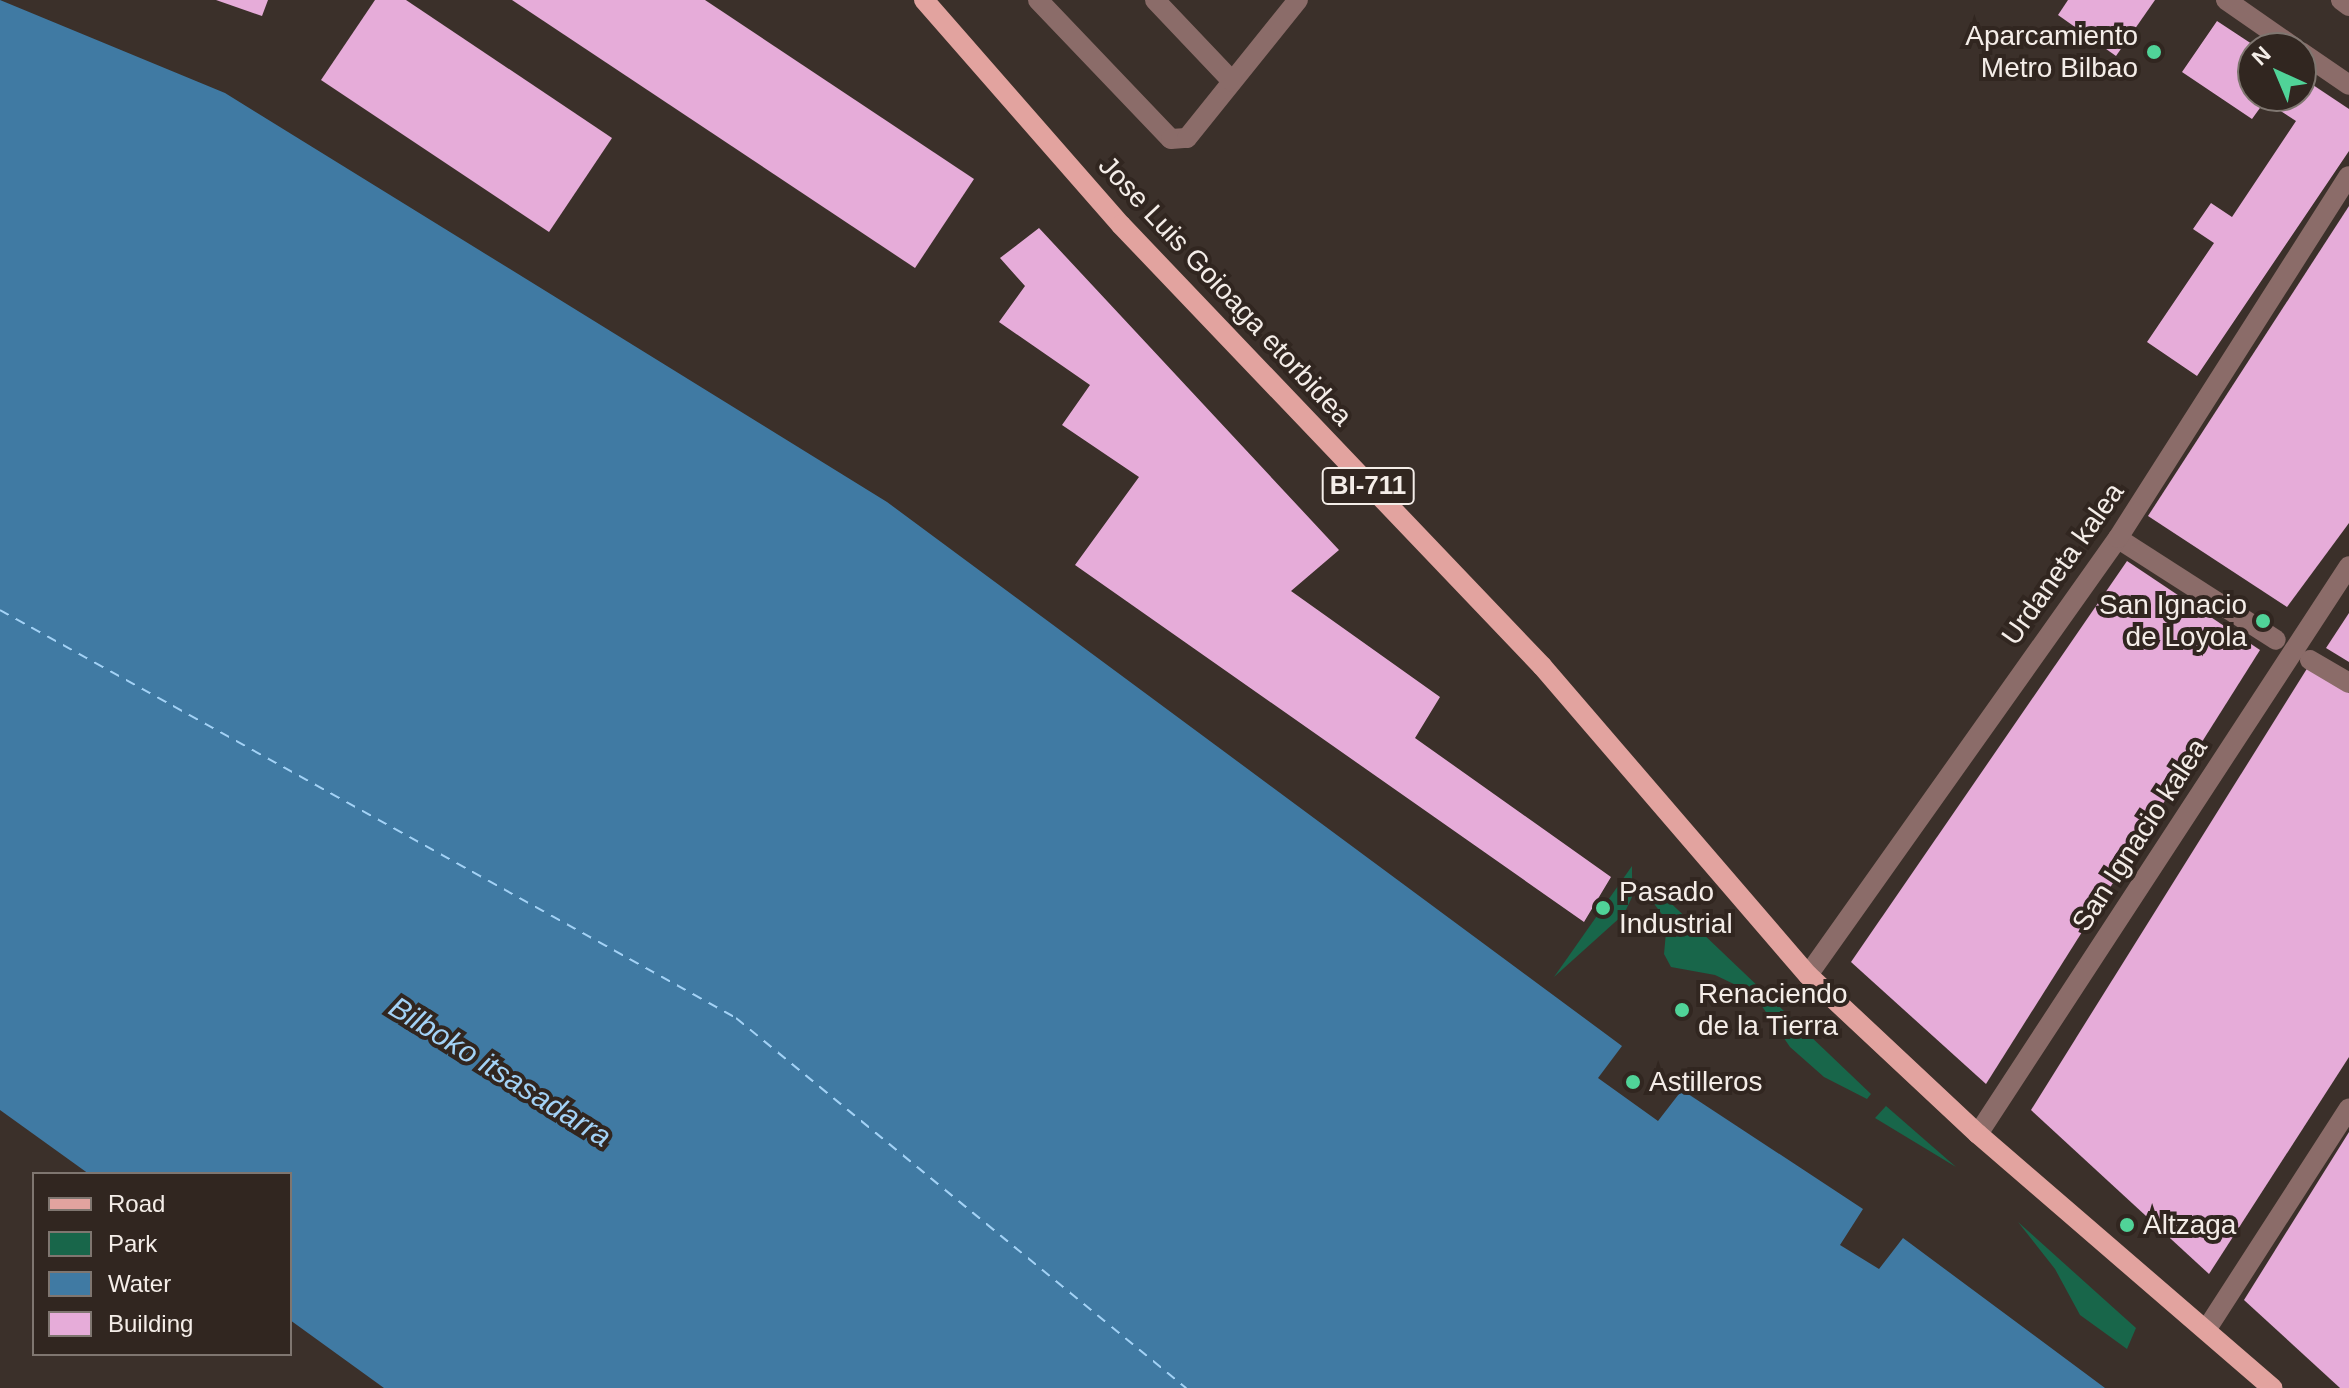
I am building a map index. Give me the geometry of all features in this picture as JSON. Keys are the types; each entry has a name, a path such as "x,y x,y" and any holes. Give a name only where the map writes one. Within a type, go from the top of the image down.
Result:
{"main road":[{"name":"Jose Luis Goioaga etorbidea","path":"924,0 1121,225 1542,666 1808,975"},
{"name":"BI-711","path":"1808,975 1978,1134 2208,1327 2272,1388"}],"street":[{"path":"1038,0 1171,139 1187,138 1298,0"},
{"path":"1155,0 1232,81"},
{"path":"2226,0 2272,32"},
{"path":"2341,0 2349,6"},
{"path":"2317,63 2349,85"},
{"name":"Urdaneta kalea","path":"1808,975 2118,538 2349,176"},
{"path":"2125,543 2276,640"},
{"name":"San Ignacio kalea","path":"1978,1134 2349,566"},
{"path":"2310,660 2349,683"},
{"path":"2208,1327 2349,1108"}],"green space":[{"path":"1632,866 1632,897 1624,914 1554,977"},
{"path":"1656,889 1871,1094 1867,1099 1824,1077 1790,1047 1759,1002 1738,986 1715,975 1671,967 1664,954 1667,921 1652,901"},
{"path":"1886,1106 1956,1167 1875,1118"},
{"path":"2018,1222 2136,1328 2127,1349 2080,1315 2055,1269"}],"water":[{"name":"Bilboko itsasadarra","path":"0,0 225,93 887,502 1622,1046 1598,1078 1658,1121 1682,1090 1863,1209 1840,1245 1879,1269 1903,1238 2105,1388 384,1388 292,1321 292,1172 86,1172 0,1110"}],"building":[{"path":"216,0 268,0 262,16"},
{"path":"375,0 406,0 612,138 549,232 321,80"},
{"path":"512,0 705,0 974,179 915,268"},
{"path":"2068,0 2155,0 2116,56 2058,15"},
{"path":"2217,21 2237,34 2237,109 2182,72"},
{"path":"2317,88 2349,109 2349,151 2197,376 2147,342 2214,243 2193,229 2211,203 2232,217 2296,121 2282,112 2317,112"},
{"path":"2242,112 2257,112 2252,119"},
{"path":"2349,206 2349,523 2287,607 2148,516"},
{"path":"1039,228 1339,550 1291,591 1440,697 1415,738 1611,877 1584,922 1075,565 1139,477 1062,425 1090,385 999,322 1025,286 1000,258"},
{"path":"2127,561 2260,650 1986,1084 1851,962"},
{"path":"2349,613 2349,662 2326,648"},
{"path":"2308,667 2349,693 2349,1057 2209,1274 2031,1110"},
{"path":"2349,1132 2349,1388 2340,1388 2244,1300"}],"ferry route":[{"path":"0,610 736,1018 1186,1388"}],"place":[{"name":"Aparcamiento Metro Bilbao","path":"2154,52"},
{"name":"San Ignacio de Loyola","path":"2263,621"},
{"name":"Pasado Industrial","path":"1603,908"},
{"name":"Renaciendo de la Tierra","path":"1682,1010"},
{"name":"Astilleros","path":"1633,1082"},
{"name":"Altzaga","path":"2127,1225"}]}
